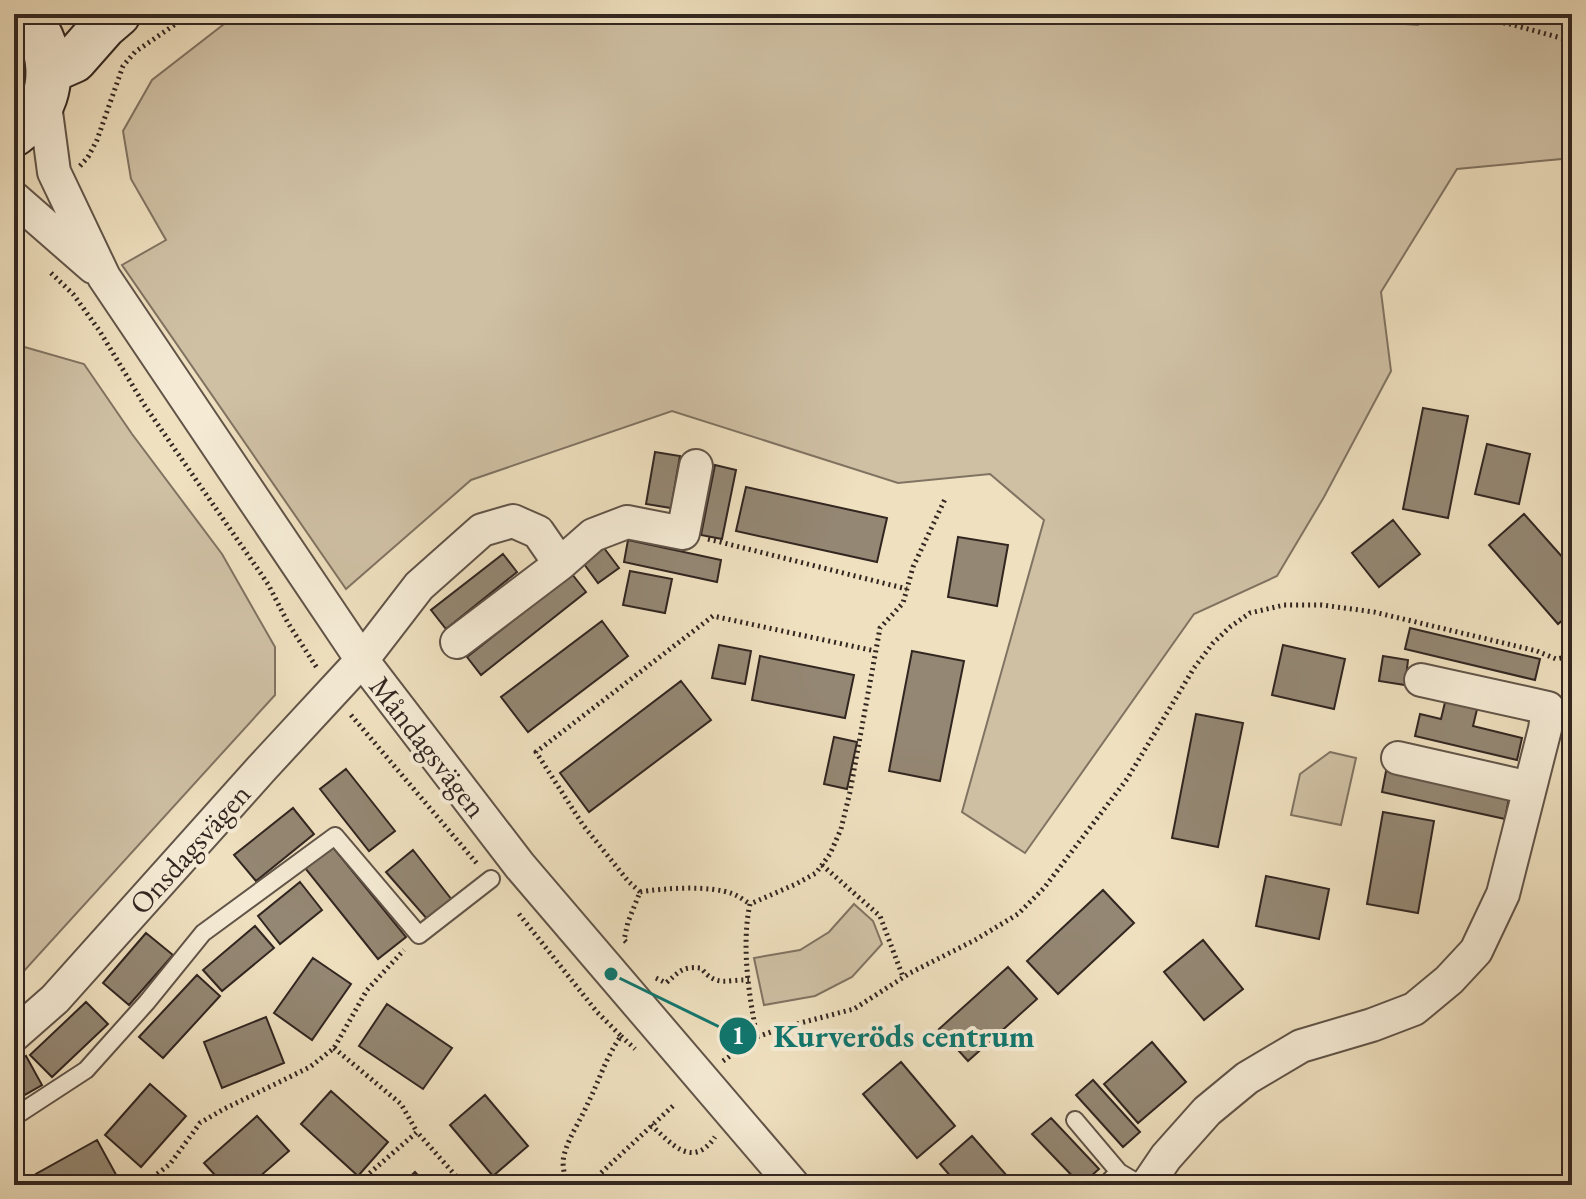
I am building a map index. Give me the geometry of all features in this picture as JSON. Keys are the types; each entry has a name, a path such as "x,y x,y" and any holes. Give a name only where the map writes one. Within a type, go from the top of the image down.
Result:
{"main road":[{"path":"14,134 31,120 47,84 118,14"},
{"path":"36,17 45,44 47,84"}],"street":[{"name":"Måndagsvägen","path":"47,84 54,172 104,277 362,660 520,866 793,1185"},
{"name":"Måndagsvägen","path":"14,198 104,277"},
{"path":"457,642 593,535 627,522 683,533 696,466"},
{"name":"Onsdagsvägen","path":"14,1035 55,999 362,660 419,586 482,530 513,521 538,532 560,564"},
{"path":"1136,1181 1166,1157 1207,1111 1247,1078 1301,1046 1414,1009 1449,980 1476,951 1503,894 1548,708 1421,680"},
{"path":"1398,758 1530,788"}],"lane":[{"path":"14,1117 86,1070 203,933 335,836 419,935 491,879"},
{"path":"1075,1120 1136,1181"},
{"path":"1105,1185 1136,1181"}],"path":[{"path":"54,172 82,165 88,157 123,66 129,58 190,14"},
{"path":"1450,14 1510,24 1572,41"},
{"path":"750,904 816,873 830,854 841,829 850,792 880,628 903,603 913,567 946,497"},
{"path":"683,533 907,589"},
{"path":"719,1064 757,1037 854,1009 904,977 1018,914 1044,888 1127,779 1194,668 1221,635 1250,613 1284,605 1322,605 1374,612 1495,640 1556,659 1572,656"},
{"path":"640,892 583,825 536,752 713,616 875,651"},
{"path":"822,865 880,916 904,977"},
{"path":"640,892 701,889 732,893 750,904"},
{"path":"632,949 624,940 640,892"},
{"path":"750,904 747,919 749,980 757,1037"},
{"path":"143,1185 170,1164 200,1123 310,1067 334,1048 367,990 419,935"},
{"path":"648,968 654,979 666,983 680,970 689,967 701,968 711,979 724,982 749,980"},
{"path":"334,1048 401,1104 417,1132 464,1185"},
{"path":"588,1185 675,1104"},
{"path":"651,1125 678,1150 689,1153 709,1146 715,1136"},
{"path":"356,1185 417,1132"},
{"path":"14,1154 19,1185"},
{"path":"1394,1185 1395,1182 1427,1185"},
{"path":"1518,1185 1546,1185"}],"shaded area":[{"path":"237,14 1295,14 1418,25 1425,14 1572,14 1572,158 1457,169 1381,292 1391,371 1324,497 1277,576 1194,614 1025,853 962,812 1044,520 990,474 898,483 672,411 471,480 346,589 122,265 166,240 131,179 123,131 152,80"},
{"path":"14,344 84,364 222,554 275,647 275,695 14,982"},
{"path":"1330,752 1356,758 1341,825 1291,815 1300,774"},
{"path":"854,904 873,921 882,944 852,977 815,996 764,1005 754,958 800,950 829,932"}],"building":[{"path":"1423,408 1468,416 1448,518 1403,509"},
{"path":"1487,444 1530,454 1519,504 1475,494"},
{"path":"655,452 680,456 671,508 646,504"},
{"path":"715,465 736,470 722,539 701,535"},
{"path":"746,487 887,518 877,562 736,531"},
{"path":"1524,514 1572,568 1572,612 1558,624 1489,545"},
{"path":"1393,520 1420,554 1379,587 1352,553"},
{"path":"958,537 1008,545 997,606 948,597"},
{"path":"628,540 721,560 717,582 624,562"},
{"path":"604,548 619,568 598,583 584,564"},
{"path":"503,554 517,572 446,629 431,610"},
{"path":"630,571 672,579 665,613 623,605"},
{"path":"572,574 586,592 481,675 467,657"},
{"path":"602,621 628,656 528,732 501,697"},
{"path":"1410,628 1540,659 1535,680 1405,649"},
{"path":"719,645 751,651 745,684 712,678"},
{"path":"1283,645 1345,659 1334,709 1272,695"},
{"path":"912,651 964,661 940,781 889,771"},
{"path":"760,656 854,675 845,718 752,700"},
{"path":"1383,656 1408,660 1405,685 1379,681"},
{"path":"681,681 711,720 589,812 560,773"},
{"path":"1447,694 1479,701 1473,726 1522,738 1517,760 1415,736 1420,714 1441,719"},
{"path":"1196,714 1243,723 1218,847 1172,838"},
{"path":"834,737 857,742 847,789 824,784"},
{"path":"1387,766 1510,793 1505,819 1382,792"},
{"path":"346,769 395,831 369,851 320,789"},
{"path":"293,808 314,834 256,881 234,855"},
{"path":"1383,812 1434,821 1418,913 1367,904"},
{"path":"332,846 406,937 378,959 305,868"},
{"path":"413,850 452,900 427,919 386,872"},
{"path":"1266,876 1329,889 1319,939 1256,926"},
{"path":"300,882 322,910 280,944 258,916"},
{"path":"1103,890 1134,923 1058,994 1027,961"},
{"path":"255,926 274,948 222,991 203,970"},
{"path":"146,933 173,955 129,1005 103,983"},
{"path":"1203,940 1243,989 1204,1020 1164,972"},
{"path":"313,958 351,984 312,1040 274,1013"},
{"path":"1008,967 1037,999 968,1061 939,1029"},
{"path":"197,975 220,996 163,1058 139,1037"},
{"path":"86,1002 108,1024 52,1077 30,1055"},
{"path":"387,1004 452,1048 423,1089 359,1046"},
{"path":"266,1017 284,1063 222,1088 204,1042"},
{"path":"1152,1042 1186,1082 1138,1123 1104,1084"},
{"path":"26,1056 42,1085 14,1101 14,1063"},
{"path":"901,1062 955,1126 917,1158 863,1094"},
{"path":"1093,1080 1140,1132 1123,1147 1076,1095"},
{"path":"150,1084 186,1116 141,1167 105,1135"},
{"path":"331,1091 388,1142 358,1176 301,1124"},
{"path":"485,1095 528,1146 493,1176 450,1125"},
{"path":"257,1116 289,1151 250,1185 224,1185 204,1163"},
{"path":"1051,1118 1099,1169 1081,1185 1032,1134"},
{"path":"972,1136 1015,1185 958,1185 940,1164"},
{"path":"97,1140 119,1180 110,1185 42,1185 36,1174"},
{"path":"415,1172 427,1185 401,1185"}],"place":[{"name":"Kurveröds centrum","path":"611,974"}]}
